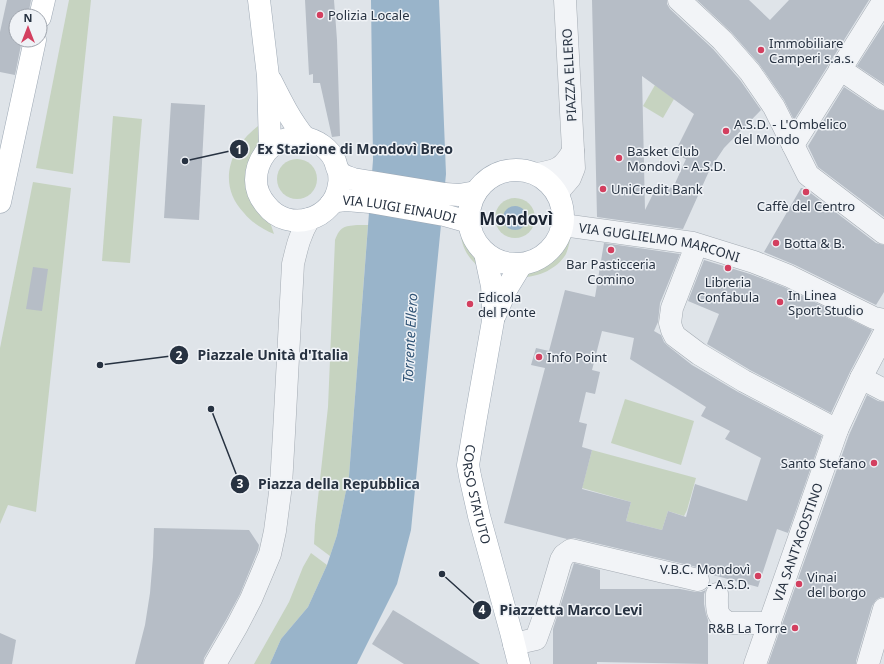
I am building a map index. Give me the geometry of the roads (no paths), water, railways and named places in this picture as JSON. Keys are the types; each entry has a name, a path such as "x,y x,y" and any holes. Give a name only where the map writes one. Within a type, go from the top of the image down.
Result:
{"main road":[{"path":"259,0 268,76 270,147 281,141 293,138 305,138 317,142 327,150 334,160 339,172"},
{"path":"0,202 33,48"},
{"path":"268,76 288,115 305,138"},
{"name":"VIA LUIGI EINAUDI","path":"270,147 261,158 256,171 256,185 260,199 269,210 281,217 295,221 309,219 321,214 331,204 337,194 339,172"},
{"path":"511,170 525,171 536,174 548,182 557,193 562,204 564,217 563,225 556,242 547,253 535,261 521,265 506,264 485,253 472,236 469,222 471,201 476,192 485,182 497,174 511,170"},
{"name":"VIA LUIGI EINAUDI","path":"339,172 353,179 371,192 444,205 469,222"},
{"name":"VIA LUIGI EINAUDI","path":"331,204 371,192"},
{"name":"VIA LUIGI EINAUDI","path":"444,205 459,195 476,192"},
{"name":"CORSO STATUTO","path":"485,253 492,286 493,321 468,465 479,516 516,654"},
{"name":"CORSO STATUTO","path":"493,321 507,288 521,265"}],"street":[{"name":"PIAZZA ELLERO","path":"557,193 570,178 574,168 566,0"},
{"path":"680,0 722,40 750,72 770,100 808,175 884,234"},
{"path":"793,145 884,0"},
{"path":"840,69 884,99"},
{"path":"536,174 557,170 564,165 573,151"},
{"path":"281,217 287,228 294,264"},
{"path":"215,664 238,626 251,599 270,554 275,532 281,485 294,264 298,242 309,219"},
{"name":"VIA GUGLIELMO MARCONI","path":"563,225 693,243 756,261 875,319"},
{"path":"696,246 676,296 670,316 672,330 675,336 699,354 744,381 837,430"},
{"name":"VIA SANT'AGOSTINO","path":"755,664 837,430 861,378 875,319"},
{"path":"861,378 884,390"},
{"path":"516,654 536,638 546,611 561,560 564,555 571,550 698,580"},
{"path":"717,594 718,614 725,621 730,623 770,623"},
{"path":"868,664 884,609"}],"water":[{"name":"Torrente Ellero","path":"371,0 439,0 446,174 411,530 397,584 357,664 270,664 281,639 308,607 327,565 337,535 349,476 373,160"},
{"path":"515,206 523,210 527,218 523,226 515,230 507,226 503,218 507,210"}],"place":[{"name":"Polizia Locale","path":"320,15"},
{"name":"Immobiliare Camperi s.a.s.","path":"761,50"},
{"name":"A.S.D. - L'Ombelico del Mondo","path":"726,131"},
{"name":"Basket Club Mondovì - A.S.D.","path":"619,158"},
{"name":"Ex Stazione di Mondovì Breo","path":"185,161"},
{"name":"UniCredit Bank","path":"603,189"},
{"name":"Caffè del Centro","path":"806,192"},
{"name":"Botta & B.","path":"776,243"},
{"name":"Bar Pasticceria Comino","path":"611,250"},
{"name":"Libreria Confabula","path":"728,268"},
{"name":"In Linea Sport Studio","path":"780,302"},
{"name":"Edicola del Ponte","path":"470,304"},
{"name":"Info Point","path":"539,357"},
{"name":"Piazzale Unità d'Italia","path":"100,365"},
{"name":"Piazza della Repubblica","path":"211,409"},
{"name":"Santo Stefano","path":"874,463"},
{"name":"Piazzetta Marco Levi","path":"442,574"},
{"name":"V.B.C. Mondovì - A.S.D.","path":"758,576"},
{"name":"Vinai del borgo","path":"799,584"},
{"name":"R&B La Torre","path":"795,628"}],"district":[{"name":"Mondovì","path":"516,219"}]}
